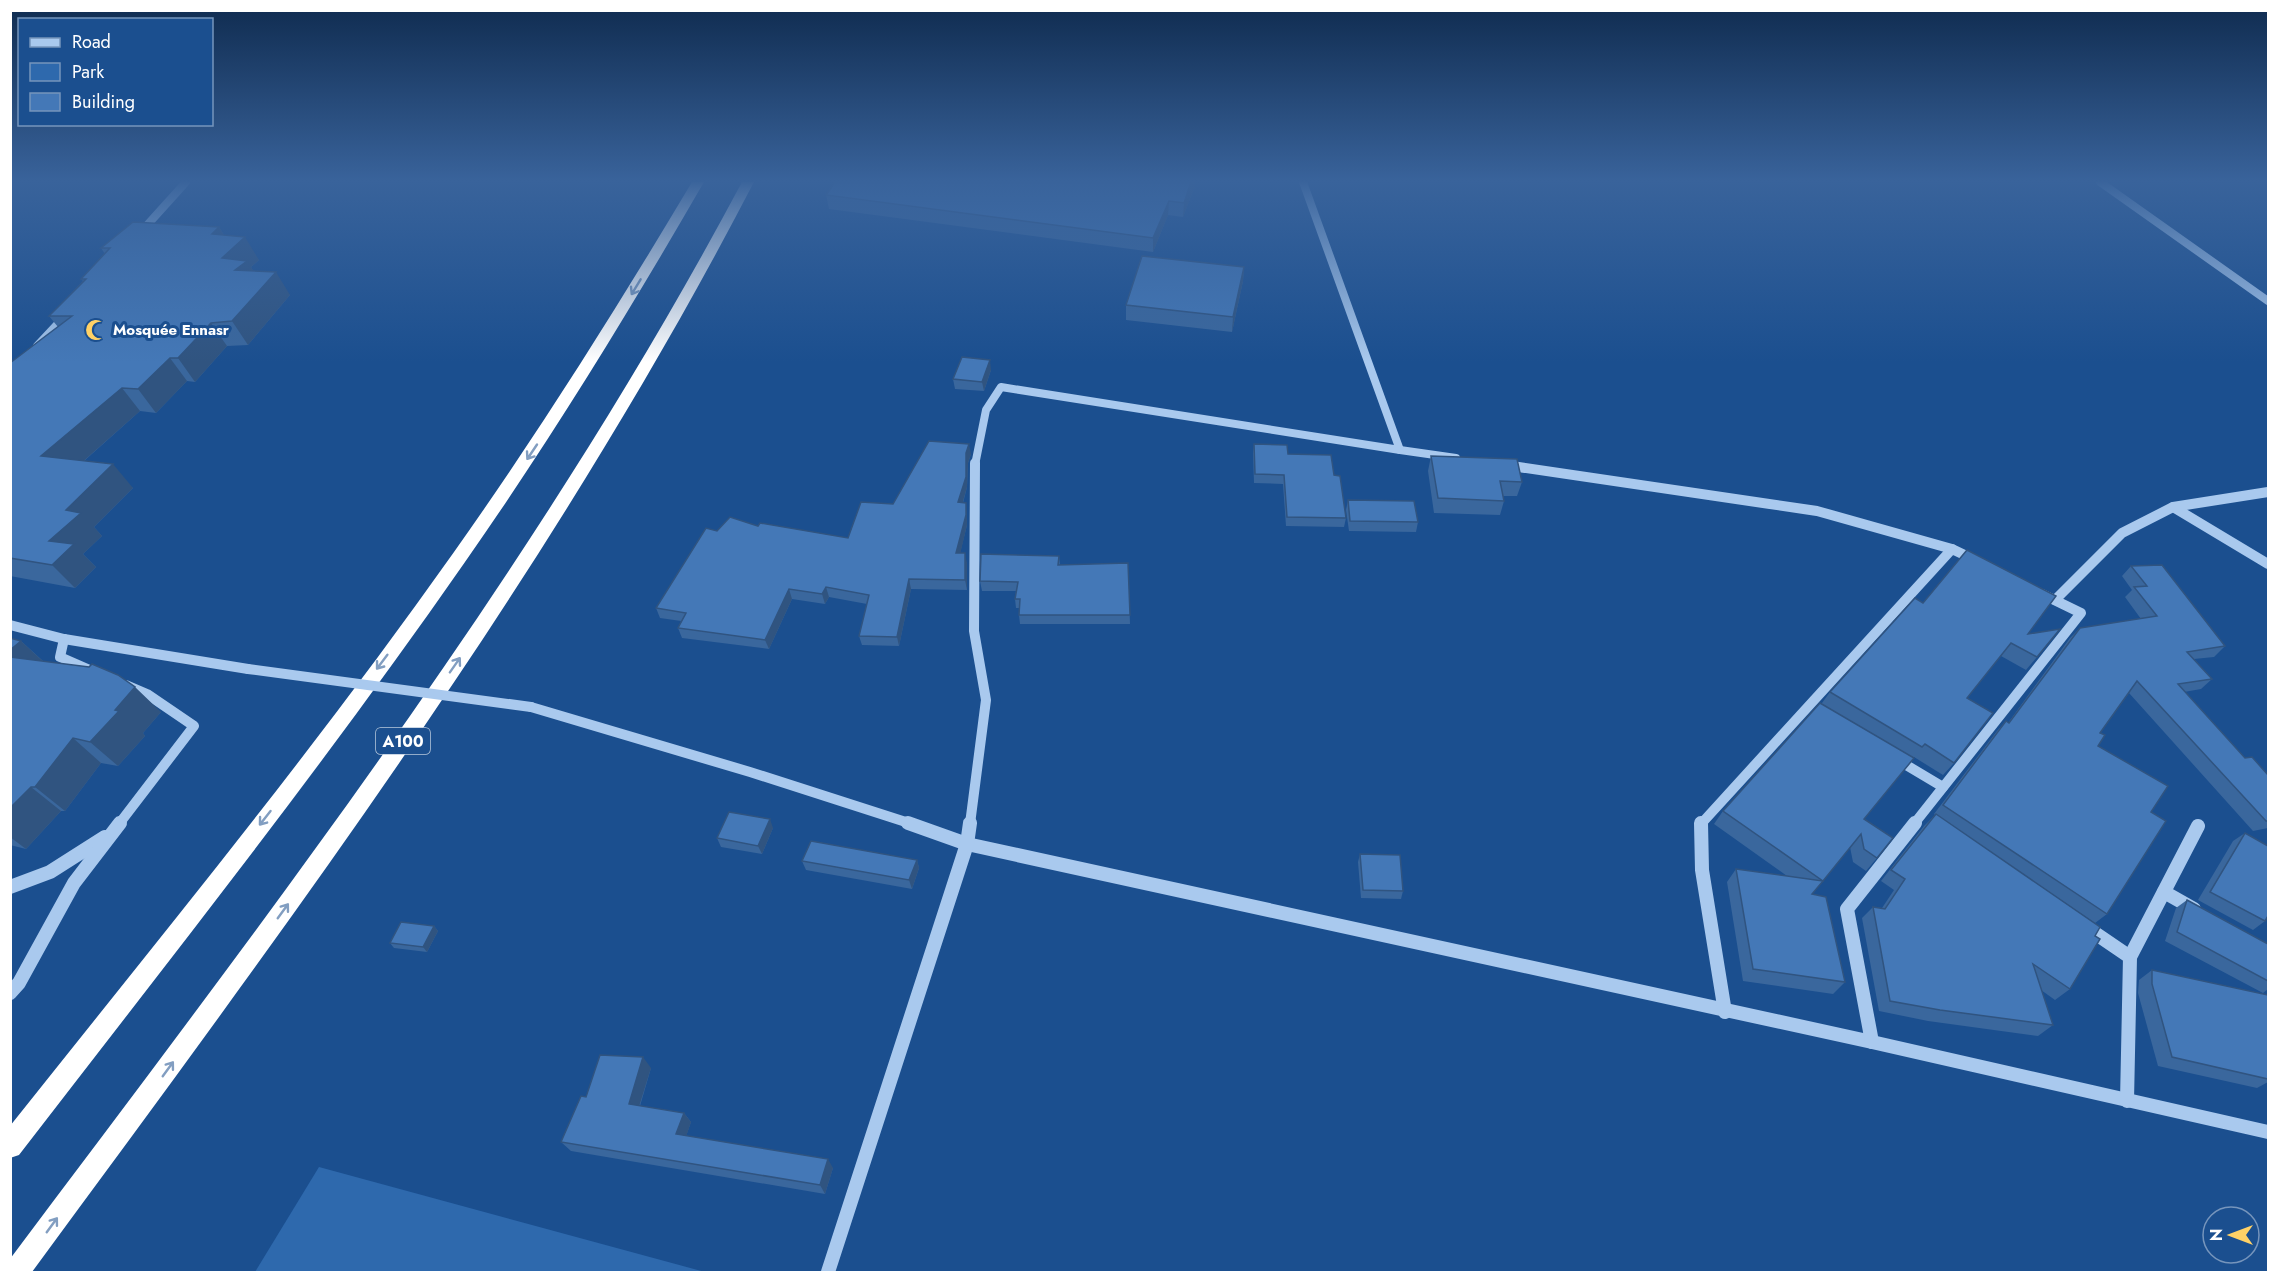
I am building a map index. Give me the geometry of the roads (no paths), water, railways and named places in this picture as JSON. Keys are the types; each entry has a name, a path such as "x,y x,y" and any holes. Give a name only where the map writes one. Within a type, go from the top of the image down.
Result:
{"highway":[{"path":"10,1146 305,767 465,548 574,388 662,242"},
{"name":"A100","path":"17,1272 240,971 498,603 672,325 716,242"}],"street":[{"path":"1325,242 1400,450"},
{"path":"2185,242 2268,301"},
{"path":"26,358 74,305"},
{"path":"828,1272 967,844 986,700 974,631 975,454 986,410 1001,387 1469,460"},
{"path":"1492,464 1817,511 1952,549 1983,564"},
{"path":"2055,600 2122,533 2173,507 2268,492"},
{"path":"2173,507 2268,564"},
{"path":"1725,1012 1702,870 1701,823 1813,709 1952,549"},
{"path":"1872,1042 1847,909 1926,818 1943,787 2081,613 2034,590"},
{"path":"10,625 64,639 248,669 531,707 783,781 874,810 967,844 1725,1012 1872,1042 2268,1132"},
{"path":"10,993 19,983 74,883 194,726 147,694 60,657 64,639"},
{"path":"1885,752 1943,787"},
{"path":"2127,1101 2130,957 2198,826"},
{"path":"10,886 50,872 113,832"},
{"path":"2164,892 2206,915"},
{"path":"2073,918 2130,957"}],"place":[{"name":"Mosquée Ennasr","path":"96,330"}]}
